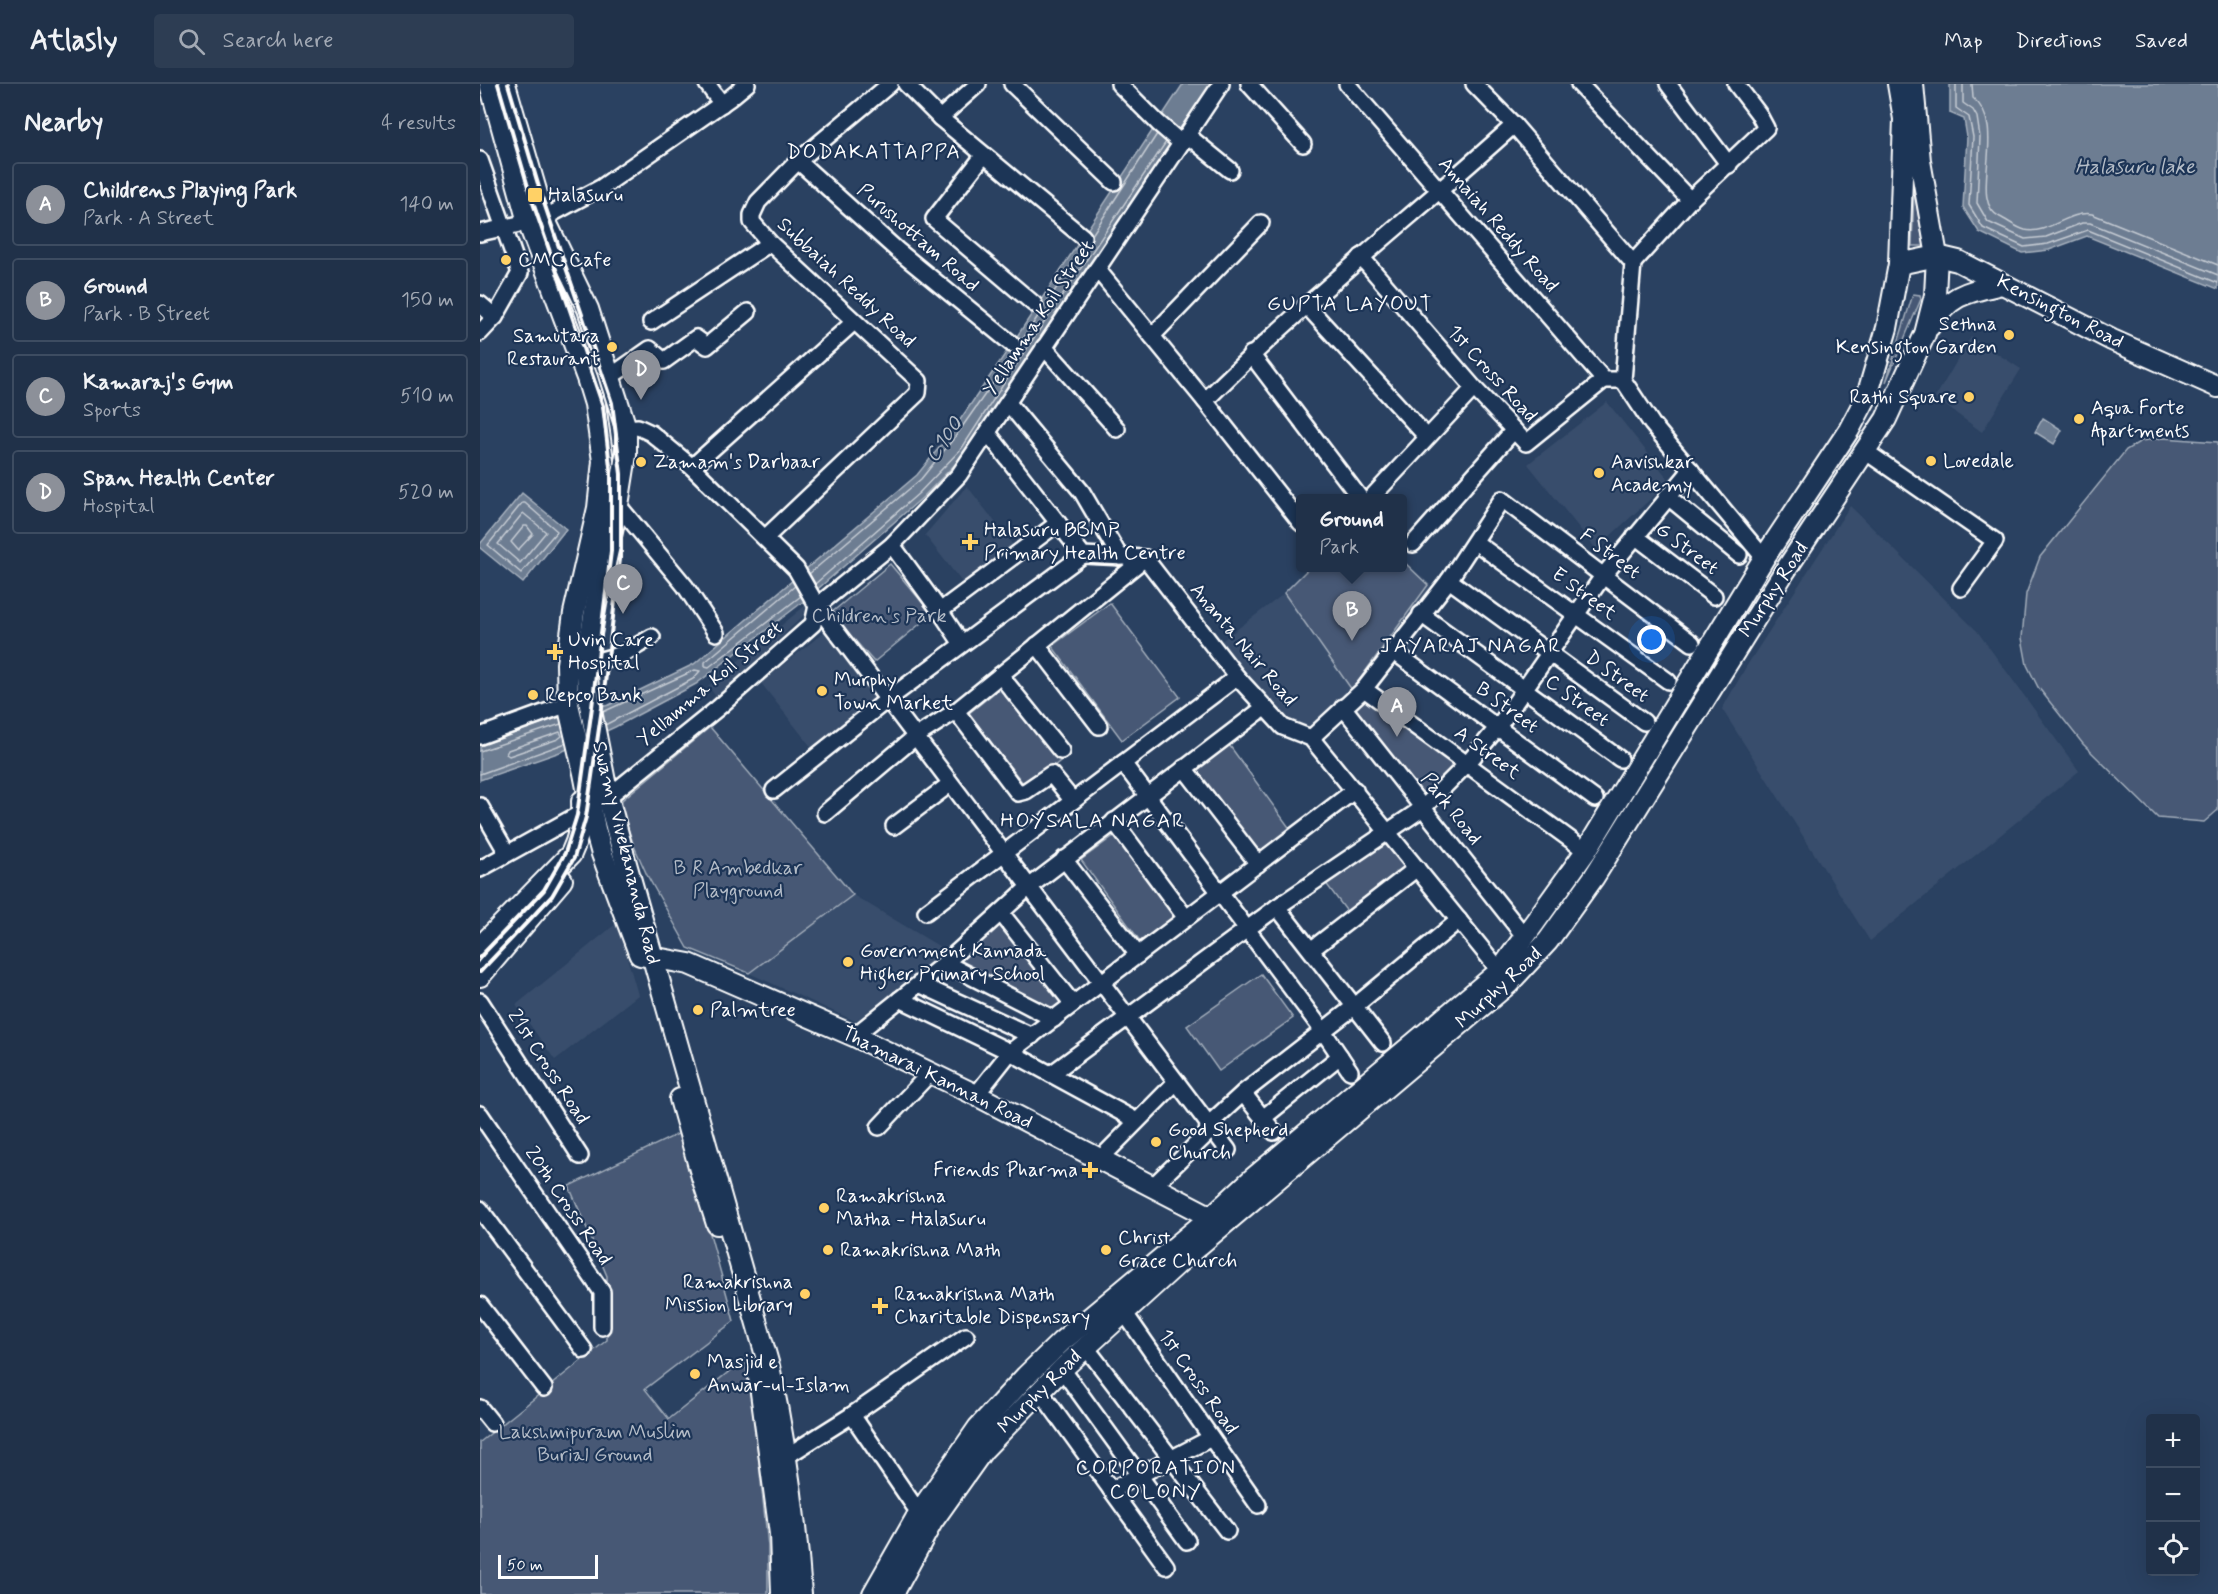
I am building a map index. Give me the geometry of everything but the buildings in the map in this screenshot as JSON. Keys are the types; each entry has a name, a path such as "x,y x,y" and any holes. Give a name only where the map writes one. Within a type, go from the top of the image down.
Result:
{"main road":[{"name":"Swamy Vivekananda Road","path":"490,84 595,404 602,458 598,508 571,630 567,664 569,707 584,785 602,854 646,956"},
{"name":"Swamy Vivekananda Road","path":"505,84 536,220 588,309 626,428 626,455 618,505 596,604 586,664 589,700 608,797 646,956 759,1347 759,1372 797,1541 801,1594"},
{"name":"Murphy Road","path":"892,1594 932,1522 983,1450 1085,1346 1124,1312 1218,1220 1268,1165 1500,971 1586,851 1764,558 1848,430 1867,396 1887,328 1899,264 1904,119 1898,84"},
{"name":"Murphy Road","path":"873,1594 919,1513 978,1428 1026,1376 1061,1342 1218,1220 1509,982 1548,941 1594,877 1784,574 1886,419 1925,334 1935,295 1937,256 1920,161 1913,84"},
{"name":"Kensington Road","path":"1899,264 1937,256 1958,261 2112,340 2218,387"},
{"path":"1925,334 1938,314 1955,297 2002,284"},
{"path":"602,458 626,455"},
{"path":"480,947 571,854 578,839 584,785"},
{"path":"480,976 581,857 608,797"},
{"name":"Thamarai Kannan Road","path":"646,956 689,964 854,1036 931,1072 1218,1220"},
{"name":"Swamy Vivekananda Road","path":"778,1461 782,1594"}],"street":[{"path":"707,84 722,104"},
{"path":"480,233 536,220 602,187 722,104 747,84"},
{"path":"798,161 890,84"},
{"path":"906,84 940,118 1083,237"},
{"path":"940,118 978,84"},
{"path":"1012,84 1114,182"},
{"path":"1119,84 1158,123 1230,170"},
{"name":"Yellamma Koil Street","path":"608,797 718,708 813,624 814,602 892,544 959,475 1181,139 1221,84"},
{"path":"1249,84 1304,144"},
{"name":"Annaiah Reddy Road","path":"1347,84 1604,380"},
{"path":"1474,84 1514,125 1633,263"},
{"path":"1668,84 1729,165"},
{"path":"1736,84 1758,113 1766,128 1690,200 1633,263 1623,380 1652,424 1764,558"},
{"path":"1584,86 1690,200"},
{"path":"1205,401 1251,354 1514,125"},
{"path":"984,155 934,219 1034,304"},
{"path":"480,160 520,273 495,317 480,333"},
{"name":"Subbaiah Reddy Road","path":"765,538 918,393 920,381 770,243 752,222 752,215 758,202 798,161"},
{"name":"Purushottam Road","path":"798,161 897,250 1012,344"},
{"path":"1152,336 1261,223"},
{"path":"651,322 770,243"},
{"name":"1st Cross Road","path":"1361,257 1474,388 1526,443 1604,380"},
{"path":"1097,269 1296,517"},
{"path":"480,304 495,317"},
{"path":"1306,305 1427,437"},
{"path":"610,377 650,349 664,361 696,338 708,346 748,312"},
{"path":"692,466 854,322"},
{"path":"1044,347 1117,429"},
{"path":"1251,354 1357,494"},
{"path":"1604,380 1623,380"},
{"path":"1375,494 1474,388"},
{"path":"1008,403 1082,492 1120,557"},
{"path":"626,428 639,427 651,433 692,466 796,569 814,602 1228,1150"},
{"path":"1413,544 1514,430"},
{"path":"988,433 1083,555"},
{"path":"1865,451 1995,541 1961,588"},
{"path":"1051,1074 1277,907 1423,808 1467,764 1498,727 1603,576 1667,496 1691,470"},
{"path":"1667,496 1739,555"},
{"name":"F Street","path":"1475,542 1502,499 1692,643"},
{"path":"618,505 685,586 716,633"},
{"path":"940,611 1058,523"},
{"name":"G Street","path":"1635,536 1714,596"},
{"path":"1311,738 1364,689 1449,580 1475,542"},
{"name":"E Street","path":"1475,542 1668,681"},
{"path":"892,544 962,644"},
{"path":"774,790 887,700 1083,555 1145,558"},
{"path":"825,813 915,737 956,711 1145,558"},
{"name":"Ananta Nair Road","path":"1145,558 1237,677 1264,707 1283,727 1311,738 1500,971"},
{"name":"D Street","path":"1449,580 1644,722"},
{"name":"C Street","path":"1422,614 1620,759"},
{"path":"586,664 623,654 652,638"},
{"path":"1037,645 1099,726"},
{"name":"B Street","path":"1393,651 1595,799"},
{"path":"1000,675 1060,751"},
{"path":"926,912 1237,677"},
{"name":"A Street","path":"1364,689 1586,851"},
{"path":"480,736 569,707"},
{"path":"854,1036 945,963 1029,887 1264,707"},
{"name":"Park Road","path":"1343,707 1525,937"},
{"path":"956,711 1018,793 1026,791 1051,774 1072,801"},
{"path":"1123,763 1323,1031 1350,1071"},
{"path":"1184,768 1258,864"},
{"path":"894,826 951,784"},
{"path":"976,1095 1010,1052 1355,790"},
{"path":"480,806 507,854"},
{"path":"480,869 582,812"},
{"path":"1114,821 1186,918"},
{"path":"1064,859 1138,955"},
{"path":"1311,950 1417,868"},
{"path":"1277,907 1383,1043"},
{"path":"1001,913 1073,1004"},
{"path":"1152,1187 1207,1134 1208,1125 1243,1093 1355,1006 1459,920"},
{"path":"945,963 1054,1019"},
{"path":"919,984 1032,1035"},
{"path":"900,999 1010,1052 1137,1121"},
{"name":"21st Cross Road","path":"480,1001 580,1156"},
{"path":"1263,1118 1340,1056"},
{"path":"879,1127 931,1072"},
{"path":"1100,1159 1176,1082"},
{"path":"1243,1093 1274,1132"},
{"name":"20th Cross Road","path":"480,1114 602,1292 602,1327"},
{"path":"480,1209 584,1350"},
{"path":"480,1305 544,1389"},
{"name":"1st Cross Road","path":"1124,1312 1258,1505"},
{"path":"778,1461 852,1415 966,1336"},
{"path":"1085,1346 1227,1531"},
{"path":"1062,1369 1187,1541"},
{"path":"1040,1391 1166,1566"},
{"path":"480,1408 492,1423"},
{"path":"852,1415 919,1513"},
{"path":"1111,1490 1211,1438"}],"shaded area":[{"path":"1971,337 2021,369 1982,432 1935,398"},
{"name":"Aavishkar Academy","path":"1607,402 1670,481 1596,549 1528,464"},
{"name":"Halasuru BBMP Primary Health Centre","path":"967,486 1016,549 965,586 925,535"},
{"path":"1850,506 1977,631 2079,771 1870,941 1722,709 1746,667"},
{"path":"1407,564 1433,587 1353,691 1307,730 1275,709 1219,643 1281,596 1306,572 1407,572"},
{"path":"806,605 804,615 717,698 708,686"},
{"name":"Murphy Town Market","path":"828,629 883,700 816,753 761,683"},
{"name":"Government Kannada Higher Primary School","path":"853,895 947,951 855,1021 749,973"},
{"path":"617,923 638,995 555,1060 516,1005"}],"green space":[{"path":"1914,191 1924,246 1912,246"},
{"path":"1913,294 1920,295 1921,299 1886,382"},
{"path":"2163,438 2218,442 2218,810 2204,822 2158,818 2083,744 2038,687 2027,665 2022,638 2026,594 2040,557 2126,450 2141,441"},
{"name":"Children's Park","path":"890,564 932,614 874,662 831,613"},
{"path":"1407,565 1428,585 1352,690 1284,593 1305,572 1407,572"},
{"path":"1110,603 1180,697 1122,740 1052,646"},
{"path":"1005,684 1064,758 1027,788 968,714"},
{"path":"1366,695 1458,766 1424,801 1350,707"},
{"name":"B R Ambedkar Playground","path":"710,727 853,895 749,973 688,948 647,875 621,808 622,800"},
{"path":"1227,742 1291,830 1249,861 1184,773"},
{"path":"1115,835 1175,916 1140,941 1081,860"},
{"path":"1385,837 1408,869 1348,913 1325,882"},
{"path":"999,920 1064,1003 1054,1011 957,962"},
{"path":"1261,974 1293,1018 1219,1071 1187,1026"},
{"name":"Lakshmipuram Muslim Burial Ground","path":"682,1132 734,1321 645,1389 669,1419 745,1359 768,1546 768,1594 480,1594 480,1442 607,1340 607,1276 569,1186"}],"water":[{"path":"1183,84 1212,84 1028,357 967,452 923,497 804,601 696,684 615,727 563,751 480,780 480,746 550,720 609,705 694,664 917,475 951,433 1012,344"},
{"name":"Halasuru lake","path":"1950,84 2218,84 2218,289 2087,236 2049,250 2022,253 1979,232 1963,207 1967,137 1964,119 1950,113"},
{"path":"2043,418 2062,430 2054,444 2035,432"},
{"path":"522,493 566,529 523,583 480,548 480,544"}],"railway":[{"path":"480,957 544,890 565,853 577,815 611,551 611,475 603,406 531,197 498,84"},
{"path":"480,972 552,896 574,858 586,817 621,551 621,474 612,403 541,194 508,84"}],"place":[{"name":"Halasuru","path":"535,195"},
{"name":"CMC Cafe","path":"506,260"},
{"name":"Sethna Kensington Garden","path":"2009,335"},
{"name":"Samutara Restaurant","path":"612,347"},
{"name":"Rathi Square","path":"1969,397"},
{"name":"Span Health Center","path":"641,400"},
{"name":"Aqua Forte Apartments","path":"2079,419"},
{"name":"Lovedale","path":"1931,461"},
{"name":"Zamam's Darbaar","path":"641,462"},
{"name":"Aavishkar Academy","path":"1599,473"},
{"name":"Halasuru BBMP Primary Health Centre","path":"970,542"},
{"name":"Kamaraj's Gym","path":"623,614"},
{"name":"Ground","path":"1352,641"},
{"name":"Uvin Care Hospital","path":"555,652"},
{"name":"Murphy Town Market","path":"822,691"},
{"name":"Repco Bank","path":"533,695"},
{"name":"Childrens Playing Park","path":"1397,737"},
{"name":"Government Kannada Higher Primary School","path":"848,962"},
{"name":"Palmtree","path":"698,1010"},
{"name":"Good Shepherd Church","path":"1156,1142"},
{"name":"Friends Pharma","path":"1090,1170"},
{"name":"Ramakrishna Matha - Halasuru","path":"824,1208"},
{"name":"Ramakrishna Math","path":"828,1250"},
{"name":"Christ Grace Church","path":"1106,1250"},
{"name":"Ramakrishna Mission Library","path":"805,1294"},
{"name":"Ramakrishna Math Charitable Dispensary","path":"880,1306"},
{"name":"Masjid e Anwar-ul-Islam","path":"695,1374"}],"district":[{"name":"DODAKATTAPPA","path":"874,152"},
{"name":"GUPTA LAYOUT","path":"1350,304"},
{"name":"JAYARAJ NAGAR","path":"1471,646"},
{"name":"HOYSALA NAGAR","path":"1093,821"},
{"name":"CORPORATION COLONY","path":"1156,1480"}],"water label":[{"name":"C100","path":"944,440"}]}
